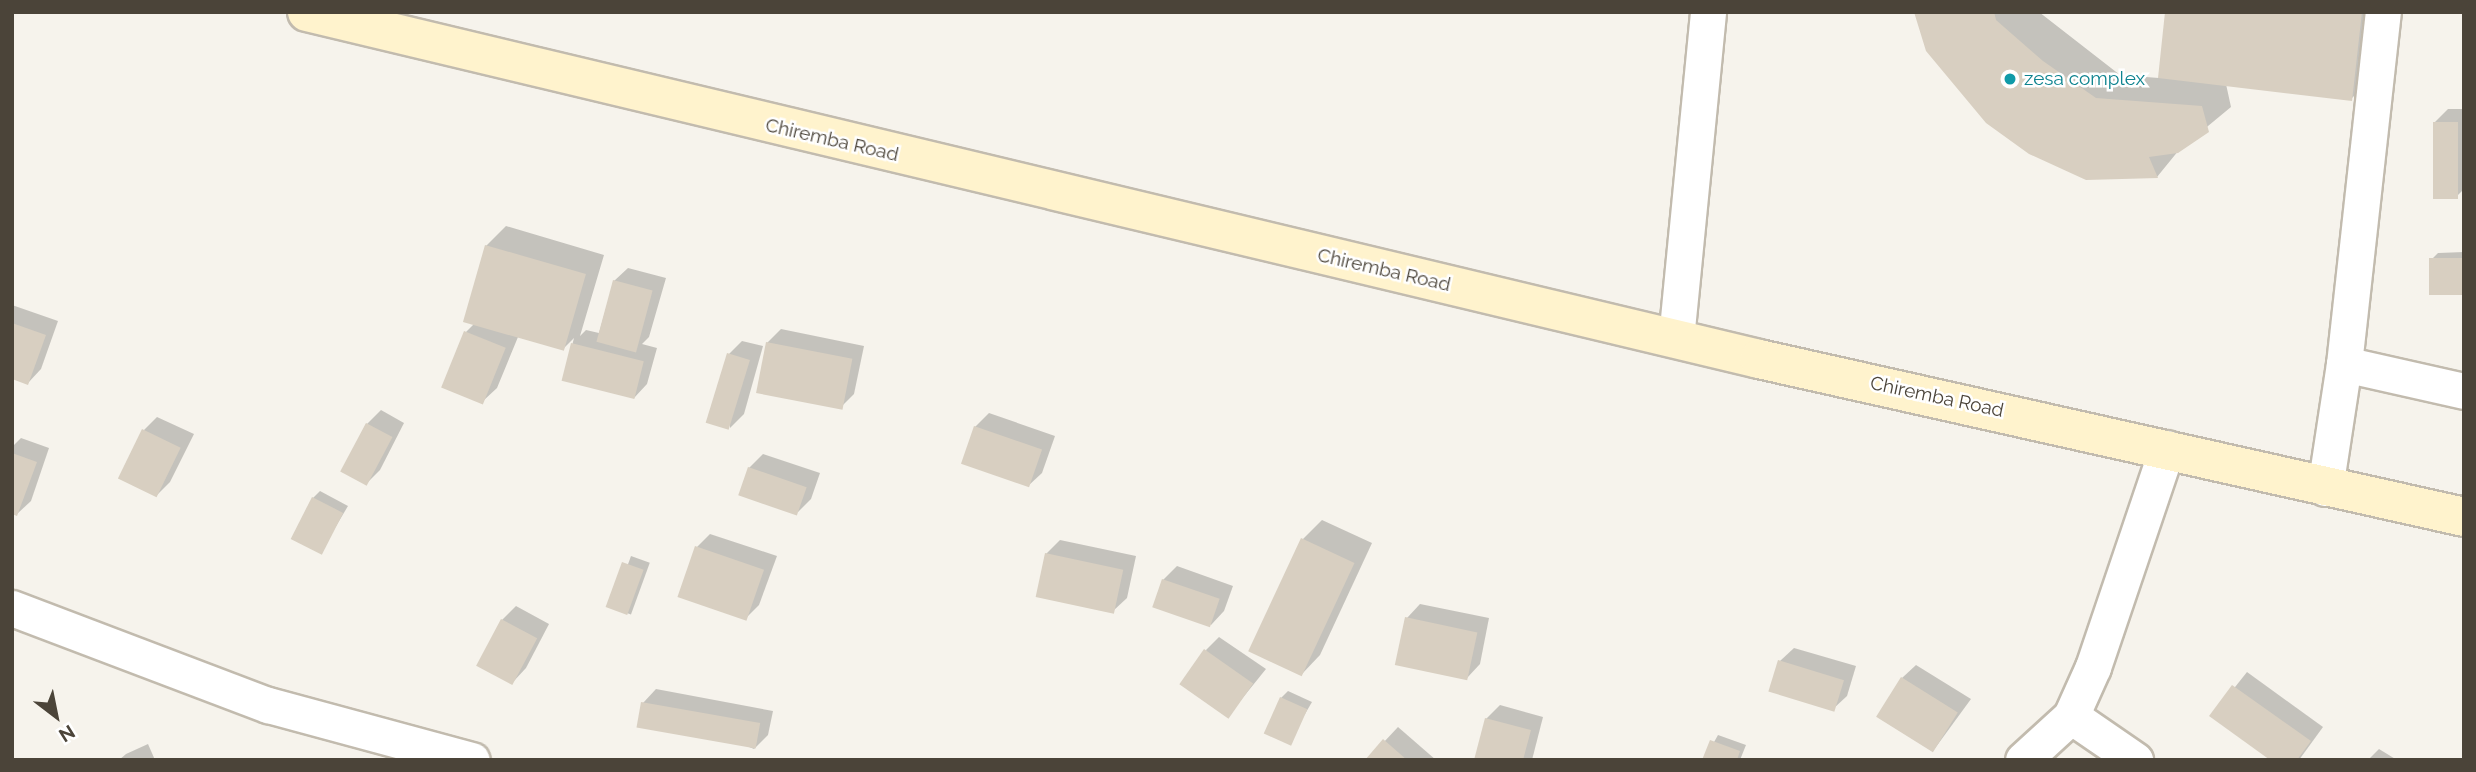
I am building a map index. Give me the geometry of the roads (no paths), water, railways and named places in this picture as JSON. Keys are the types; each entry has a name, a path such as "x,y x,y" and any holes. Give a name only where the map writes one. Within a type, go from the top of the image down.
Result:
{"main road":[{"name":"Chiremba Road","path":"327,14 712,112 1676,339 2167,447 2325,488 2464,517"}],"street":[{"path":"1676,339 1708,12"},
{"path":"2325,488 2344,364 2384,12"},
{"path":"2344,364 2464,391"},
{"path":"2023,760 2071,716 2093,667 2167,447"},
{"path":"12,608 268,705 472,760"},
{"path":"2071,716 2135,760"}],"place":[{"name":"zesa complex","path":"2010,79"}]}
